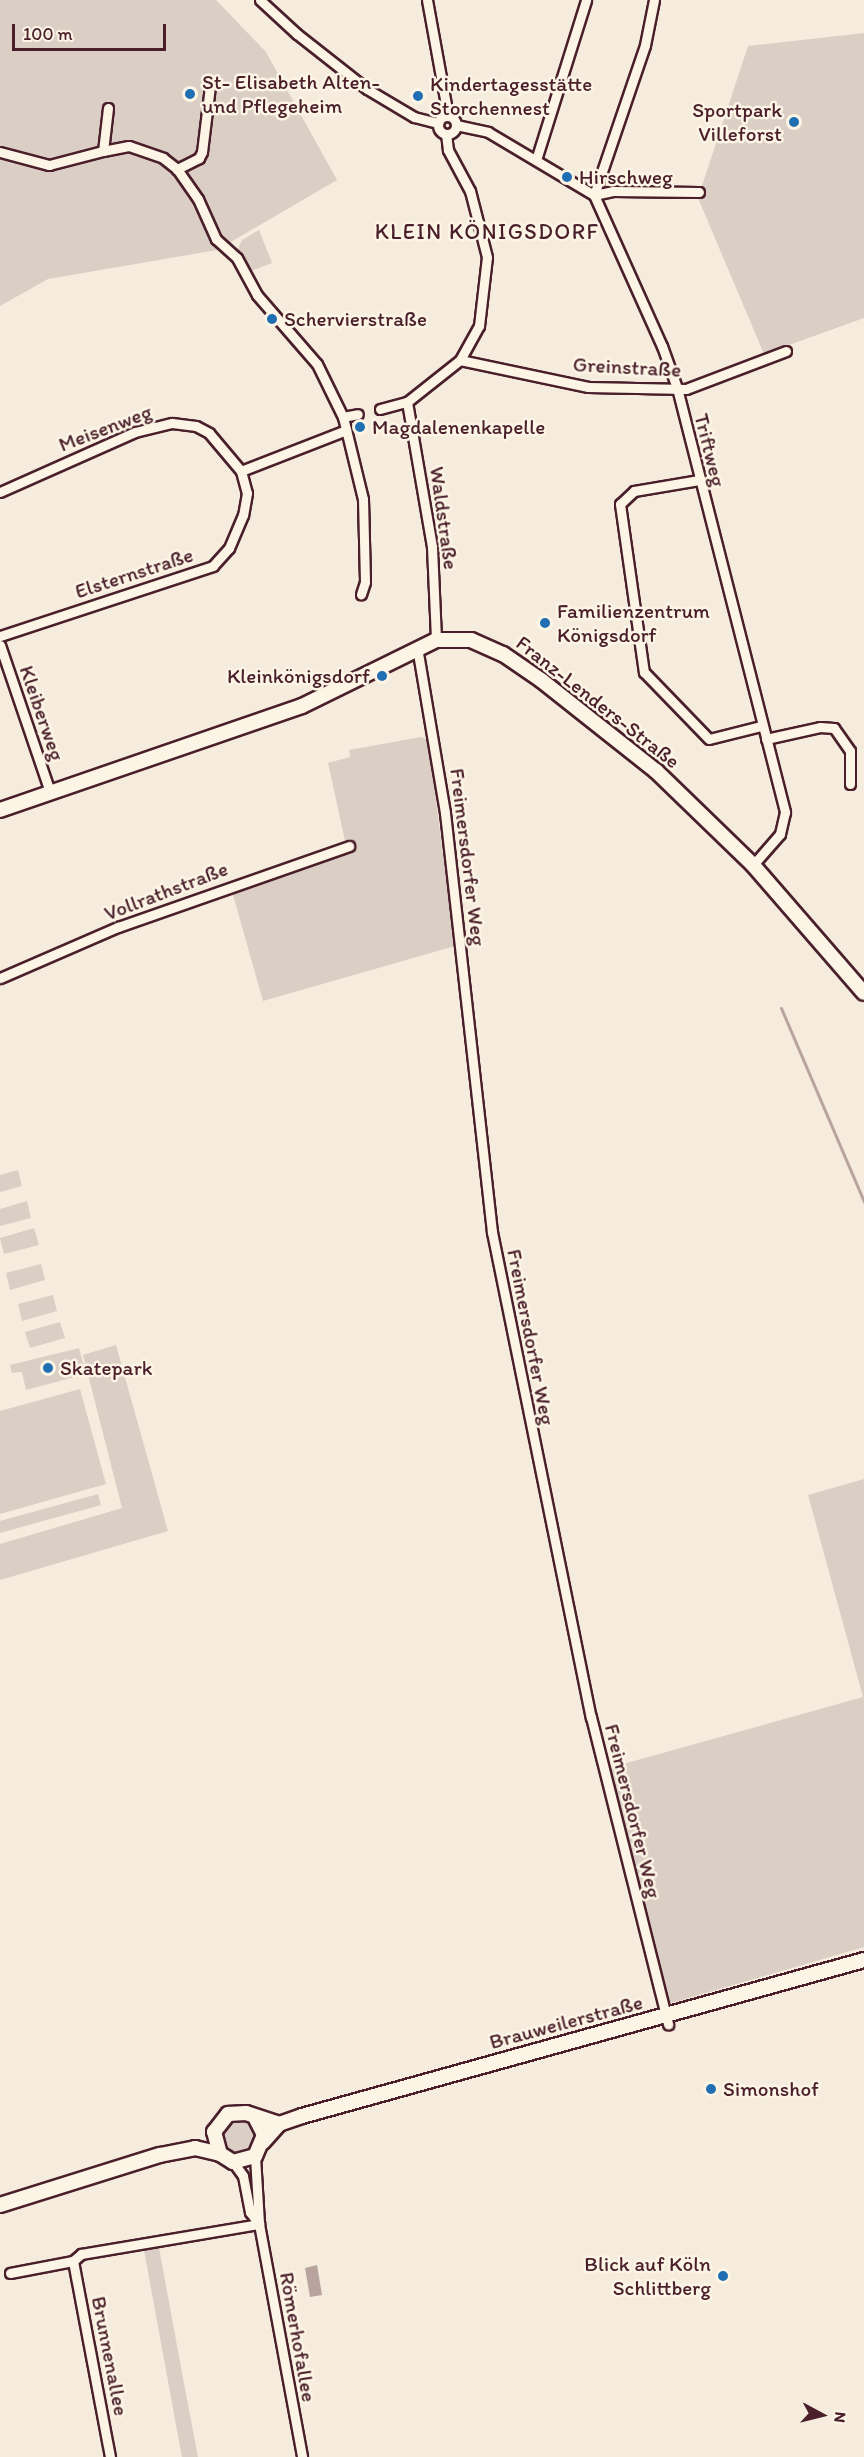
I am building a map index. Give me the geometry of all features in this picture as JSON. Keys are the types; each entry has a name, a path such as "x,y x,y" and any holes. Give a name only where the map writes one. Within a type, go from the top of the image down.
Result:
{"main road":[{"name":"Franz-Lenders-Straße","path":"0,810 302,706 417,646 436,640 456,638 484,643 541,680 656,771 753,865 864,993"},
{"name":"Brauweilerstraße","path":"279,2124 668,2020 864,1960"},
{"path":"0,2205 195,2148 214,2132 228,2114 246,2113 279,2124 263,2142 255,2156 233,2162 220,2154 195,2148"},
{"path":"256,2118 262,2129 263,2142"},
{"path":"214,2132 220,2154"}],"street":[{"path":"260,0 297,34 367,89 414,117 438,123 446,134 448,150 470,191 487,257 479,326 460,360 407,402 380,409"},
{"path":"427,0 448,116 456,125 488,132 594,195 699,192"},
{"path":"536,160 586,0"},
{"path":"594,195 645,45 654,0"},
{"path":"177,169 199,158 202,152 210,86"},
{"path":"103,151 108,108"},
{"path":"438,123 448,116"},
{"path":"446,134 456,125"},
{"path":"0,152 49,165 129,146 163,158 177,169 191,187 221,247 237,258 257,295 317,364 343,417 363,499 365,582 361,594"},
{"name":"Triftweg","path":"594,195 662,346 676,388 766,739 785,821 771,848 753,865"},
{"name":"Greinstraße","path":"460,360 588,387 694,388 786,351"},
{"name":"Waldstraße","path":"407,402 432,547 436,640"},
{"path":"343,417 358,414"},
{"name":"Meisenweg","path":"0,492 135,432 172,423 202,429 241,471"},
{"path":"241,471 346,430"},
{"name":"Elsternstraße","path":"0,636 213,566 229,548 243,515 248,493 241,471"},
{"path":"699,480 634,491 620,504 644,672 709,739 761,726"},
{"name":"Kleiberweg","path":"0,645 50,792"},
{"name":"Freimersdorfer Weg","path":"417,646 445,813 492,1232 591,1717 668,2020"},
{"path":"766,739 820,727 834,728 850,751 850,784"},
{"name":"Vollrathstraße","path":"0,978 118,927 349,846"},
{"name":"Römerhofallee","path":"255,2156 259,2224 302,2457"},
{"name":"Römerhofallee","path":"233,2162 243,2176 250,2212 259,2224"},
{"path":"10,2273 74,2261 81,2254 259,2224"},
{"name":"Brunnenallee","path":"74,2261 110,2457"}],"shaded area":[{"path":"0,0 216,0 266,52 337,180 217,250 48,279 0,306"},
{"name":"Sportpark Villeforst","path":"864,33 864,318 764,354 698,198 748,46"},
{"path":"259,230 272,263 248,272 238,249 242,240"},
{"path":"421,737 428,740 455,946 263,1001 233,895 237,887 347,850 328,763 350,757 349,750"},
{"path":"18,1170 22,1186 0,1192 0,1175"},
{"path":"27,1201 31,1218 0,1226 0,1209"},
{"path":"34,1228 39,1245 4,1254 0,1238"},
{"path":"41,1264 45,1280 10,1290 6,1273"},
{"path":"53,1295 57,1311 22,1321 18,1304"},
{"path":"60,1322 65,1338 30,1348 25,1332"},
{"path":"116,1345 168,1531 0,1580 0,1544 122,1508 83,1355"},
{"name":"Skatepark","path":"79,1348 86,1374 26,1390 22,1372 12,1373 10,1365"},
{"path":"80,1389 106,1484 0,1514 0,1411"},
{"path":"864,1479 864,1947 668,2004 609,1768 863,1697 808,1495"},
{"path":"98,1494 101,1505 0,1533 0,1521"},
{"path":"238,2118 251,2123 256,2136 251,2149 238,2154 225,2149 220,2136 225,2123"},
{"path":"159,2248 198,2457 182,2457 176,2425 144,2250"},
{"path":"317,2265 322,2295 310,2297 305,2268"}],"waterway":[{"path":"781,1008 864,1202"}],"place":[{"name":"St- Elisabeth Alten- und Pflegeheim","path":"190,94"},
{"name":"Kindertagesstätte Storchennest","path":"418,96"},
{"name":"Sportpark Villeforst","path":"794,122"},
{"name":"Hirschweg","path":"567,177"},
{"name":"Schervierstraße","path":"272,319"},
{"name":"Magdalenenkapelle","path":"360,427"},
{"name":"Familienzentrum Königsdorf","path":"545,623"},
{"name":"Kleinkönigsdorf","path":"382,676"},
{"name":"Skatepark","path":"48,1368"},
{"name":"Simonshof","path":"711,2089"},
{"name":"Blick auf Köln Schlittberg","path":"723,2276"}],"district":[{"name":"KLEIN KÖNIGSDORF","path":"487,232"}]}
